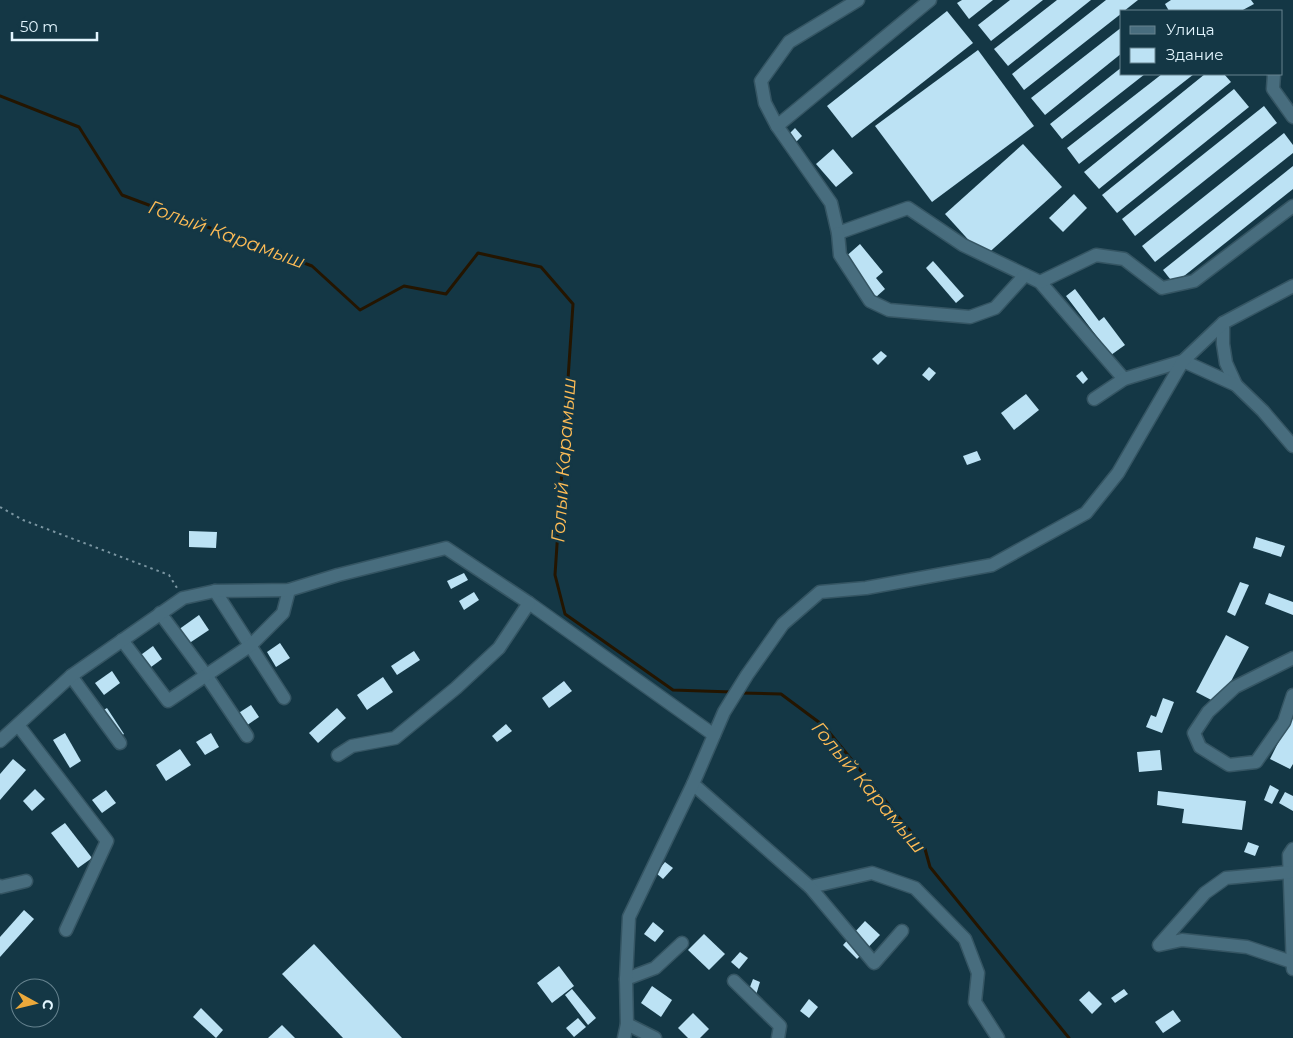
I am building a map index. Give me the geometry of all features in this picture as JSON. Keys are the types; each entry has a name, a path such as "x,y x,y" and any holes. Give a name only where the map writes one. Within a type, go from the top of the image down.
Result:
{"street":[{"path":"858,0 789,42 761,81 765,103 777,126 831,203 838,232 840,255 870,301 889,310 970,317 996,308 1025,275"},
{"path":"777,126 930,0"},
{"path":"1274,75 1273,89 1293,117"},
{"path":"1040,282 1096,255 1124,259 1162,288 1194,281 1293,206"},
{"path":"838,232 908,208 963,245 1040,282 1124,379"},
{"path":"624,1038 627,1024 626,979 630,917 724,712 746,675 783,624 820,592 866,588 992,565 1086,513 1118,473 1183,361 1223,323 1293,286"},
{"path":"1223,323 1223,344 1226,363 1236,385 1293,446"},
{"path":"1094,399 1124,379 1183,361 1236,385"},
{"path":"0,740 71,676 183,598 216,591 289,590 338,575 446,548 529,603 714,735"},
{"path":"122,640 168,701 251,645 283,613 289,590"},
{"path":"216,591 284,698"},
{"path":"338,756 352,746 395,738 456,688 499,648 529,603"},
{"path":"160,613 206,674 247,736"},
{"path":"1293,658 1235,687 1208,712 1194,733 1200,747 1229,766 1256,762 1284,722 1293,695"},
{"path":"71,676 120,743"},
{"path":"18,725 108,841 66,930"},
{"path":"692,784 810,887 874,963 902,931"},
{"path":"1290,872 1226,878 1205,893 1159,945 1182,940 1247,947 1293,965 1290,872 1289,855 1293,849"},
{"path":"810,887 872,873 915,888 965,939 978,973 974,1002 998,1038"},
{"path":"0,886 26,881"},
{"path":"626,979 654,968 682,943"},
{"path":"734,981 780,1026 778,1038"},
{"path":"627,1024 655,1038"}],"path":[{"path":"0,507 22,520 169,575 183,598"}],"building":[{"path":"962,0 993,0 969,19 957,3"},
{"path":"1010,0 1043,0 991,41 978,25"},
{"path":"1057,0 1091,0 1008,66 994,49"},
{"path":"1106,0 1138,0 1125,10 1120,10 1120,15 1024,90 1012,74"},
{"path":"1171,0 1251,0 1254,4 1243,10 1168,10 1165,4"},
{"path":"947,11 973,43 852,138 827,106"},
{"path":"1120,29 1120,55 1045,115 1031,98"},
{"path":"978,50 1034,126 932,202 875,126"},
{"path":"1120,69 1120,75 1144,75 1062,139 1050,124"},
{"path":"1161,75 1193,75 1079,164 1067,148"},
{"path":"1204,75 1225,75 1231,82 1099,189 1084,172"},
{"path":"1234,89 1249,107 1117,213 1102,195"},
{"path":"1264,106 1277,123 1135,236 1122,219"},
{"path":"795,128 802,136 793,145 786,137"},
{"path":"1284,133 1293,145 1293,153 1155,262 1142,246"},
{"path":"1023,144 1062,187 984,257 945,214"},
{"path":"833,149 853,173 836,187 816,164"},
{"path":"1293,166 1293,189 1174,284 1163,270"},
{"path":"1074,194 1087,208 1063,232 1049,218"},
{"path":"860,244 883,272 876,278 885,289 876,297 843,259"},
{"path":"933,261 964,296 956,303 926,268"},
{"path":"1075,289 1099,321 1104,317 1125,345 1111,355 1066,296"},
{"path":"881,351 887,356 878,365 872,359"},
{"path":"929,367 936,373 929,381 922,375"},
{"path":"1082,371 1088,379 1083,384 1076,376"},
{"path":"1026,394 1039,410 1014,430 1001,413"},
{"path":"977,451 981,460 967,465 963,456"},
{"path":"189,531 217,532 216,548 189,547"},
{"path":"1256,537 1285,546 1281,557 1253,548"},
{"path":"464,573 468,580 451,589 447,581"},
{"path":"1240,582 1249,585 1235,616 1227,612"},
{"path":"474,592 479,600 464,610 459,601"},
{"path":"1269,593 1293,602 1293,615 1265,604"},
{"path":"199,615 209,630 188,644 178,630"},
{"path":"1226,635 1249,647 1219,704 1196,692"},
{"path":"280,643 290,658 276,667 267,652"},
{"path":"153,646 162,659 147,670 138,657"},
{"path":"414,651 420,660 397,675 391,666"},
{"path":"112,671 120,683 104,695 95,683"},
{"path":"383,677 393,692 367,710 357,695"},
{"path":"564,681 572,691 549,708 542,698"},
{"path":"1163,698 1174,702 1162,733 1146,727 1151,715 1156,717"},
{"path":"251,705 259,717 243,728 234,716"},
{"path":"107,708 124,734 115,740 97,714"},
{"path":"337,708 346,718 318,743 309,733"},
{"path":"1293,713 1293,764 1290,769 1270,759"},
{"path":"506,724 512,731 497,742 492,736"},
{"path":"65,733 81,761 70,768 53,740"},
{"path":"211,733 219,747 205,755 196,742"},
{"path":"180,749 191,765 166,781 156,765"},
{"path":"1160,750 1162,770 1139,772 1137,752"},
{"path":"13,759 26,770 0,800 0,774"},
{"path":"1270,785 1279,790 1272,804 1264,800"},
{"path":"35,789 45,799 32,811 23,801"},
{"path":"106,790 116,803 102,813 92,800"},
{"path":"1158,791 1246,801 1242,830 1182,823 1184,809 1157,805"},
{"path":"1285,792 1293,796 1293,811 1279,803"},
{"path":"65,823 92,858 78,868 51,833"},
{"path":"1248,842 1259,846 1255,856 1244,852"},
{"path":"665,862 673,868 663,879 656,873"},
{"path":"24,910 34,919 0,957 0,937"},
{"path":"865,921 880,935 857,959 843,945"},
{"path":"653,922 664,931 655,942 644,934"},
{"path":"704,934 725,954 709,970 688,950"},
{"path":"314,944 402,1038 343,1038 282,974"},
{"path":"740,952 748,958 739,969 731,962"},
{"path":"559,966 574,986 552,1003 537,983"},
{"path":"753,979 760,982 756,995 748,992"},
{"path":"652,986 672,1000 661,1017 641,1003"},
{"path":"572,989 596,1018 588,1025 565,995"},
{"path":"1124,989 1128,994 1115,1003 1111,998"},
{"path":"1089,991 1102,1004 1092,1014 1079,1000"},
{"path":"809,999 818,1007 809,1018 800,1011"},
{"path":"201,1008 223,1030 216,1038 193,1017"},
{"path":"1173,1010 1181,1021 1163,1033 1155,1022"},
{"path":"693,1013 709,1029 700,1038 688,1038 678,1028"},
{"path":"578,1018 586,1027 574,1037 566,1028"},
{"path":"282,1025 295,1038 268,1038"}],"waterway":[{"name":"Голый Карамыш","path":"0,96 79,127 122,195 312,266 360,310 404,286 446,294 478,253 541,267 573,304 555,575 565,614 673,690 732,692"},
{"name":"Голый Карамыш","path":"741,693 781,694 824,726 925,849 930,867 1069,1038"}]}
